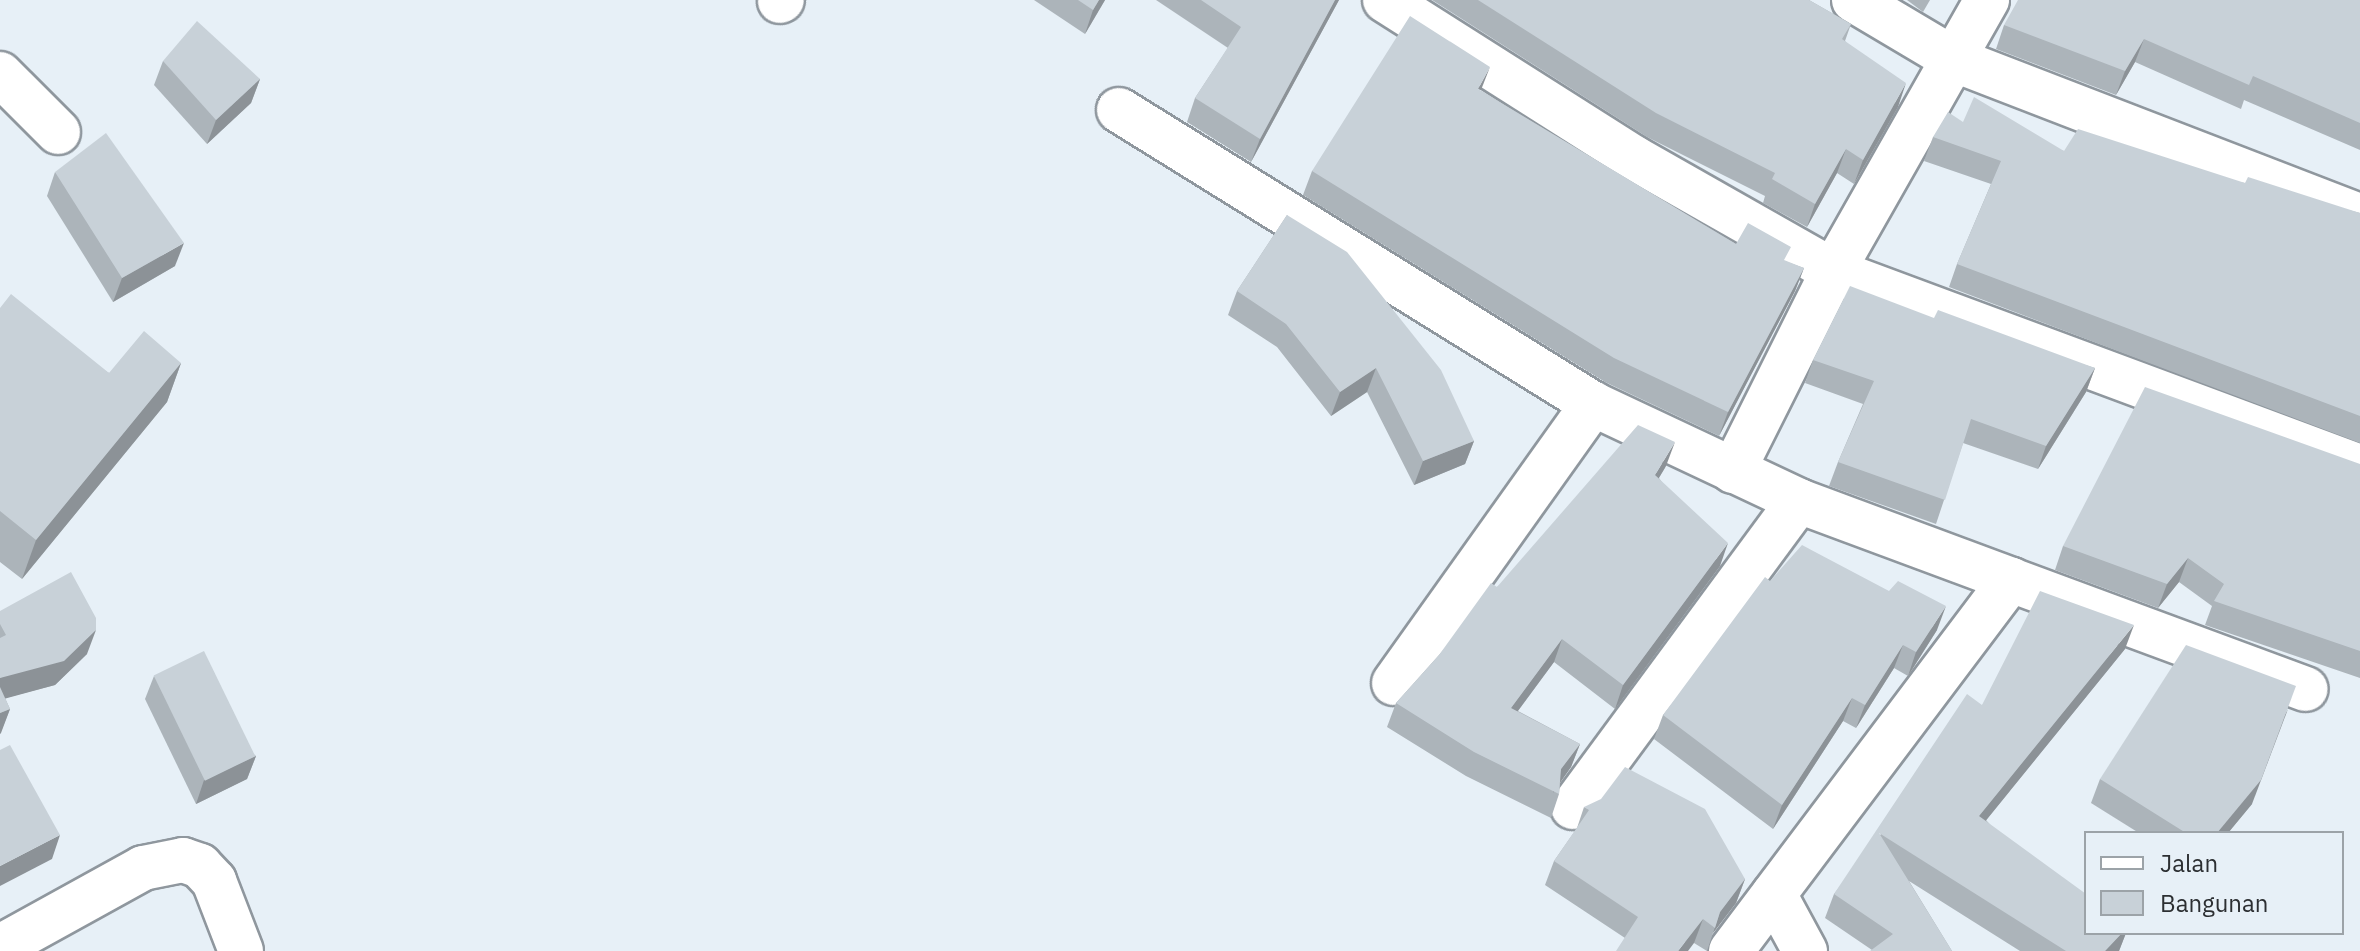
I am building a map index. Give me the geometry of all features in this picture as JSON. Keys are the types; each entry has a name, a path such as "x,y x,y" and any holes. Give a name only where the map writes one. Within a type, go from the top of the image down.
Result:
{"street":[{"path":"1385,0 1634,158 1833,271 2360,467"},
{"path":"1854,0 1955,60 2360,216"},
{"path":"1733,471 1833,271 1987,0"},
{"path":"0,74 58,132"},
{"path":"1119,110 1593,404 1799,501 2305,689"},
{"path":"1394,683 1593,404"},
{"path":"1573,807 1799,501"},
{"path":"1731,951 2011,580"},
{"path":"0,947 143,868 183,860 200,866 214,881 241,951"},
{"path":"1774,894 1805,951"}],"building":[{"path":"1078,0 1099,0 1093,10"},
{"path":"1201,0 1335,0 1260,139 1195,98 1241,27"},
{"path":"1478,0 1809,0 1851,24 1842,39 1906,83 1863,160 1846,149 1815,204 1772,179 1775,173 1656,113"},
{"path":"2018,0 2360,0 2360,123 2253,76 2249,85 2144,39 2125,71 2004,25"},
{"path":"1410,16 1490,67 1478,89 1736,244 1748,223 1791,247 1784,260 1804,268 1728,412 1614,358 1312,171"},
{"path":"197,21 260,79 216,120 163,61"},
{"path":"1974,97 2064,151 2078,129 2245,183 2248,177 2360,213 2360,416 1957,264 2001,161 1933,137 1948,112 1963,122"},
{"path":"106,133 184,243 122,278 55,172"},
{"path":"1287,215 1347,252 1441,370 1474,441 1423,461 1376,368 1340,392 1286,324 1237,291"},
{"path":"1850,286 1934,318 1938,310 2095,368 2046,446 1971,419 1945,500 1838,462 1874,381 1813,360"},
{"path":"11,294 109,373 144,331 181,363 36,540 0,511 0,308"},
{"path":"2145,387 2360,464 2360,651 2214,601 2224,584 2188,558 2167,584 2063,546"},
{"path":"1638,425 1675,442 1655,475 1728,543 1623,685 1562,639 1511,708 1580,744 1561,769 1559,794 1474,752 1396,703 1439,655 1491,583 1497,587"},
{"path":"1802,545 1889,591 1898,581 1946,606 1916,652 1903,645 1865,705 1852,698 1782,805 1663,715 1765,577 1770,581"},
{"path":"71,572 96,618 96,630 64,661 0,678 0,638 6,635 0,624 0,611"},
{"path":"2040,591 2134,625 1979,816 2084,893 2084,935 2120,935 2105,951 2066,951 1879,833 1952,951 1870,951 1893,934 1834,894 1967,694 1982,705"},
{"path":"2186,645 2296,686 2261,780 2219,831 2183,831 2100,779"},
{"path":"204,651 255,756 205,781 154,676"},
{"path":"0,687 10,709 0,713"},
{"path":"10,745 60,835 0,866 0,750"},
{"path":"1625,767 1705,809 1745,879 1720,912 1715,928 1703,919 1678,951 1616,951 1638,917 1554,861 1589,810 1584,807 1601,799"}]}
